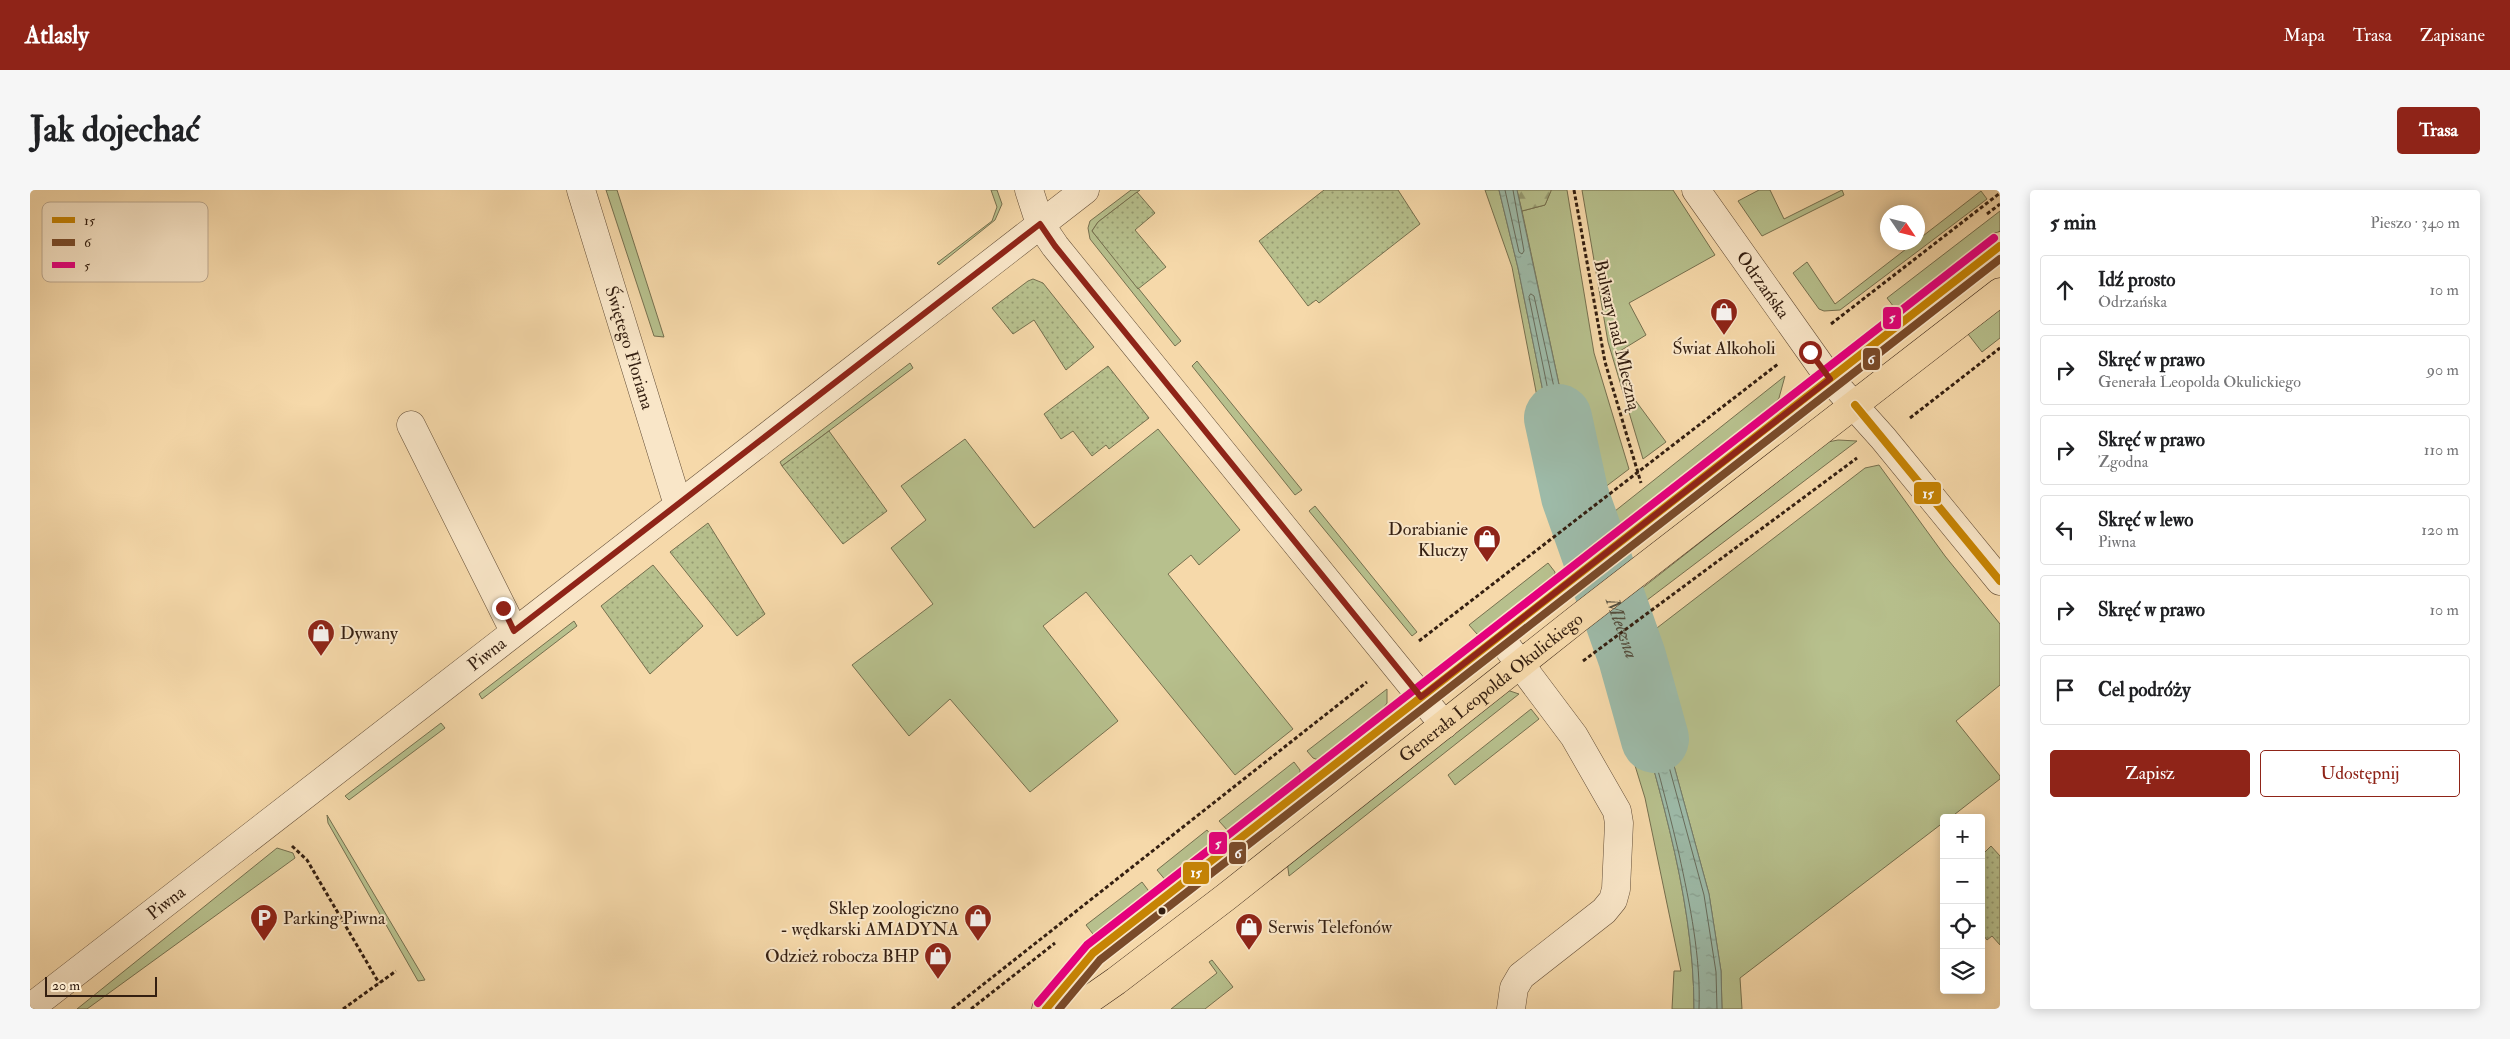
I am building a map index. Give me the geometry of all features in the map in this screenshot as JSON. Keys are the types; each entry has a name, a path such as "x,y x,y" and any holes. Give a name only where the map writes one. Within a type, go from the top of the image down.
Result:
{"main road":[{"name":"Generała Leopolda Okulickiego","path":"1046,1009 1093,954 2000,246"},
{"name":"Generała Leopolda Okulickiego","path":"1076,1009 1226,897 1576,620 2000,292"}],"street":[{"name":"Świętego Floriana","path":"581,190 678,505"},
{"path":"1029,190 1040,224 1055,246 1394,661 1444,725"},
{"name":"Piwna","path":"30,1008 1085,190"},
{"name":"Odrzańska","path":"1696,190 1830,379 1883,438 2000,581"},
{"path":"411,425 514,631"},
{"path":"1499,636 1574,736 1612,799 1619,823 1616,889 1613,900 1604,911 1521,976 1514,988 1511,1009"}],"path":[{"name":"Bulwary nad Mleczną","path":"1574,190 1605,362 1641,484"},
{"path":"1592,654 1883,438 2000,348"},
{"path":"952,1009 1394,661 1594,507"},
{"path":"289,843 307,860 379,983"},
{"path":"343,1009 396,971"}],"green space":[{"path":"606,190 617,190 664,337 654,336"},
{"path":"991,190 997,190 1002,204 995,220 939,265 937,263 992,221 997,207"},
{"path":"1131,190 1140,190 1098,222 1092,231 1181,341 1175,346 1090,239 1088,228 1090,221"},
{"path":"1324,190 1398,190 1420,224 1319,303 1316,300 1308,306 1259,241"},
{"path":"1485,190 1499,190 1518,268 1568,515 1561,521 1512,267"},
{"path":"1517,190 1551,191 1545,205 1522,211"},
{"path":"1551,190 1567,190 1594,353 1629,469 1592,497 1578,473 1522,211 1545,205"},
{"path":"1582,190 1673,190 1715,255 1629,303 1646,335 1620,351 1627,389 1666,442 1643,459 1608,342"},
{"path":"1759,190 1770,190 1784,219 1842,190 1844,195 1762,236 1738,201"},
{"path":"1981,191 1987,199 1925,246 1925,234"},
{"path":"1137,192 1155,213 1135,230 1166,267 1138,289 1092,231 1098,222"},
{"path":"2000,211 2000,231 1897,311 1887,298"},
{"path":"1905,250 1919,250 1840,310 1824,311 1819,309 1793,273 1807,262 1835,304"},
{"path":"1033,279 1043,283 1094,347 1066,370 1034,320 1013,334 992,308"},
{"path":"2000,309 2000,338 1982,352 1968,334"},
{"path":"1197,361 1302,490 1295,495 1192,366"},
{"path":"910,363 913,368 782,466 780,462"},
{"path":"1108,366 1149,418 1109,449 1106,445 1092,456 1073,431 1061,439 1044,414"},
{"path":"1785,376 1779,398 1773,406 1611,534 1610,515"},
{"path":"1158,429 1240,530 1199,565 1191,555 1168,574 1293,729 1235,775 1086,592 1043,626 1118,721 1030,792 950,699 909,736 852,665 933,604 891,548 926,520 901,486 965,439 1034,528"},
{"path":"829,431 887,511 843,544 782,466"},
{"path":"1838,440 1857,441 1638,607 1636,593 1828,442"},
{"path":"1879,465 1945,556 2000,624 2000,685 1956,721 2000,776 2000,779 1955,814 1940,814 1940,825 1740,978 1742,1009 1722,1009 1721,971 1709,894 1640,641 1865,468"},
{"path":"1315,506 1417,632 1412,636 1309,511"},
{"path":"708,523 765,614 737,636 670,552"},
{"path":"1548,563 1555,572 1554,580 1483,635 1477,634 1469,625"},
{"path":"653,565 703,626 650,674 601,606"},
{"path":"574,621 577,626 482,699 479,694"},
{"path":"1622,655 1670,830 1687,919 1694,1009 1672,1009 1674,971 1681,971 1645,798 1605,668"},
{"path":"1387,689 1387,703 1378,716 1321,761 1313,758 1307,751"},
{"path":"1507,690 1519,694 1289,876 1287,861"},
{"path":"1531,709 1539,719 1455,785 1448,775"},
{"path":"441,723 445,728 349,800 345,796"},
{"path":"1294,762 1300,770 1300,777 1228,831 1219,821"},
{"path":"327,815 425,980 418,981 328,823"},
{"path":"1207,830 1215,840 1214,845 1167,882 1157,870"},
{"path":"1991,846 2000,856 2000,945 1992,936 1987,940 1985,937 1985,852"},
{"path":"277,848 293,853 295,858 87,1009 77,1009"},
{"path":"1142,882 1151,894 1096,938 1086,925"},
{"path":"1212,960 1233,987 1205,1009 1171,1009 1217,973 1209,962"}],"water":[{"path":"1499,190 1517,190 1578,473 1592,497 1568,515 1518,268"},
{"path":"1640,641 1709,894 1721,971 1722,1009 1694,1009 1687,919 1679,875 1670,831 1622,655"}],"waterway":[{"name":"Mleczna","path":"1558,418 1575,496 1632,657 1655,739"}],"transit line":[{"name":"5","path":"1038,1003 1087,945 1994,238"},
{"name":"15","path":"1046,1009 1093,953 2000,246"},
{"name":"6","path":"1059,1009 1100,960 2000,259"},
{"name":"15","path":"1855,405 2000,581"}],"place":[{"name":"Świat Alkoholi","path":"1724,336"},
{"name":"Dorabianie Kluczy","path":"1487,563"},
{"name":"Dywany","path":"321,657"},
{"name":"Parking Piwna","path":"264,942"},
{"name":"Sklep zoologiczno - wędkarski AMADYNA","path":"978,942"},
{"name":"Serwis Telefonów","path":"1249,951"},
{"name":"Odzież robocza BHP","path":"938,980"}],"route":[{"path":"503,608 514,631 1040,224 1055,246 1394,661 1421,697 1830,379 1810,352"}]}
